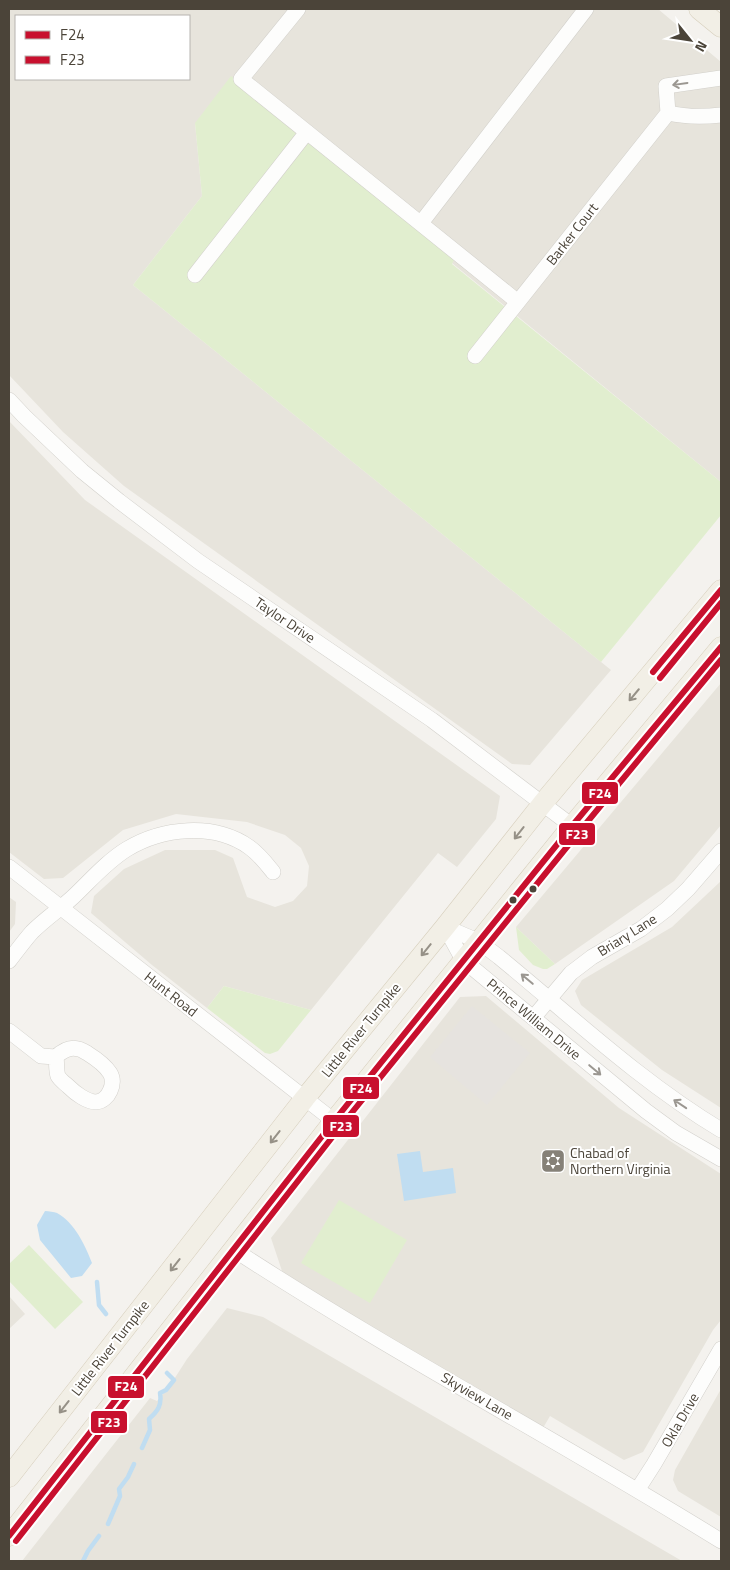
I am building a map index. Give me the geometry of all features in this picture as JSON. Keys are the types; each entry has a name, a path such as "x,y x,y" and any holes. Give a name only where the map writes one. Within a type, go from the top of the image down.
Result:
{"main road":[{"path":"699,9 721,27"},
{"name":"Little River Turnpike","path":"9,1477 305,1098 445,927 543,803 721,590"},
{"path":"9,1536 233,1248 478,941 721,647"}],"street":[{"path":"298,9 241,79 518,302"},
{"path":"421,223 586,9"},
{"path":"721,78 666,86 668,113 678,116 705,117 721,115"},
{"name":"Barker Court","path":"475,356 668,113"},
{"path":"195,275 307,132"},
{"name":"Taylor Drive","path":"9,400 82,471 198,561 432,720 572,826"},
{"path":"9,961 32,932 106,865 125,850 144,840 166,833 198,831 229,837 248,846 262,857 273,872"},
{"name":"Briary Lane","path":"533,1018 580,965 641,928 667,909 688,889 721,851"},
{"name":"Hunt Road","path":"9,867 334,1122"},
{"name":"Prince William Drive","path":"445,927 478,941 500,957 666,1094 721,1130"},
{"name":"Prince William Drive","path":"445,927 463,960 646,1112 676,1133 721,1159"},
{"path":"9,1031 41,1056 56,1057"},
{"name":"Skyview Lane","path":"233,1248 312,1300 638,1489 721,1541"},
{"name":"Okla Drive","path":"638,1489 721,1349"}],"shaded area":[{"path":"9,9 658,9 721,62 721,482 452,263 457,255 195,123 202,196 133,285 611,670 530,765 512,764 124,486 63,432 9,375"},
{"path":"9,421 85,500 500,796 496,819 457,867 438,853 311,1010 224,986 207,1008 152,965 91,913 94,896 124,869 165,850 215,850 233,858 247,897 275,907 293,901 307,886 309,866 301,848 285,835 247,822 176,814 123,830 63,878 44,879 9,852"},
{"path":"721,683 721,825 674,881 555,964 516,927"},
{"path":"721,881 721,1108 662,1070 581,1005 575,991 582,980 672,927"},
{"path":"9,897 16,902 15,924 9,932"},
{"path":"486,996 619,1108 721,1174 721,1320 713,1330 643,1452 624,1460 550,1416 536,1440 287,1286 271,1238 460,997"},
{"path":"472,1006 530,1053 487,1105 430,1057"},
{"path":"9,1296 25,1314 9,1329"},
{"path":"227,1308 263,1317 682,1561 22,1561 150,1398 157,1401 171,1384 187,1359"},
{"path":"721,1389 721,1517 678,1491 673,1480 675,1470"}],"green space":[{"path":"231,76 457,254 452,264 721,482 721,515 601,662 133,285 202,196 195,123"},
{"path":"516,927 555,964 547,969 533,965 519,950"},
{"path":"224,986 311,1010 278,1051 270,1054 265,1053 207,1008"},
{"path":"339,1200 407,1240 370,1303 301,1263"},
{"path":"29,1245 83,1302 55,1329 9,1281 9,1264"}],"water":[{"path":"420,1151 423,1172 453,1168 456,1193 404,1201 397,1154"},
{"path":"45,1211 57,1213 63,1217 74,1228 83,1242 92,1263 82,1276 71,1278 40,1240 37,1225"}],"waterway":[{"path":"97,1282 99,1305 106,1314"},
{"path":"142,1448 150,1430 149,1419 160,1404 160,1393 166,1390 174,1380 167,1373"},
{"path":"108,1524 120,1496 119,1489 128,1477 134,1464"},
{"path":"83,1561 99,1536"}],"transit line":[{"name":"F24","path":"653,672 721,590"},
{"name":"F23","path":"660,678 721,603"},
{"name":"F24","path":"9,1536 334,1121 572,826 721,647"},
{"name":"F23","path":"16,1541 341,1126 721,660"}],"place":[{"name":"Chabad of Northern Virginia","path":"553,1161"}]}
